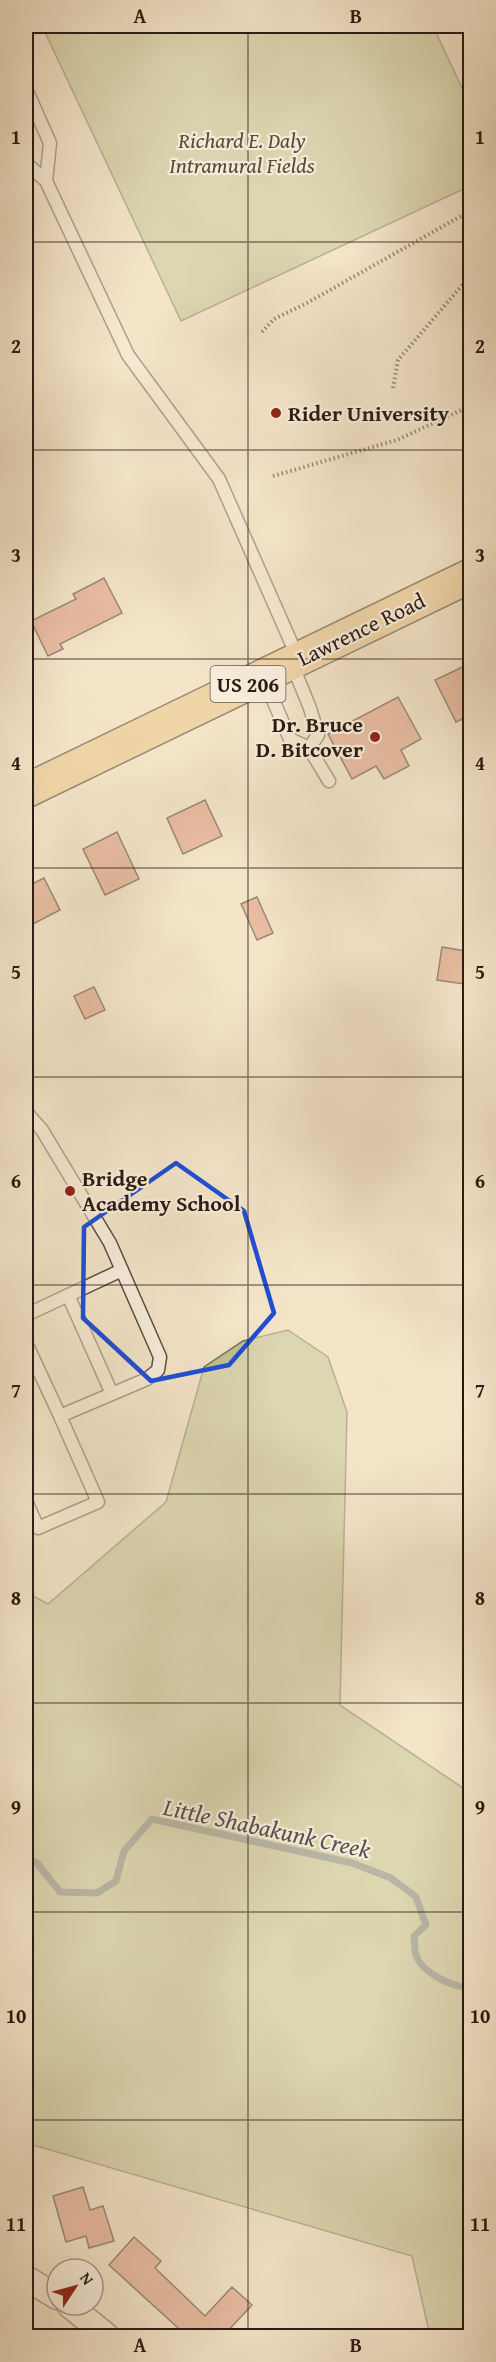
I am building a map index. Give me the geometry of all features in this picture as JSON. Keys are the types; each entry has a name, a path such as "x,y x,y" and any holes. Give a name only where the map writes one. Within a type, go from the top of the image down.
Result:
{"main road":[{"name":"Lawrence Road","path":"26,791 471,576"}],"street":[{"path":"26,2278 45,2290"},
{"path":"83,2317 107,2337"}],"lane":[{"path":"26,89 51,143 46,181"},
{"path":"26,163 46,181 128,355 219,479 284,666 310,708 318,735 309,748"},
{"path":"284,666 290,739 309,748 329,781"},
{"path":"26,1112 42,1130 110,1243 160,1357 158,1370 147,1379 60,1416"},
{"path":"26,1315 122,1270"},
{"path":"68,1295 112,1394"},
{"path":"26,1343 98,1502 38,1528 26,1502"}],"path":[{"path":"262,332 274,320 471,211"},
{"path":"393,388 398,360 471,276"},
{"path":"466,281 471,290"},
{"path":"273,476 397,440 471,406"},
{"path":"464,409 471,423"}],"highlighted area":[{"path":"176,1163 244,1211 274,1313 229,1365 151,1381 83,1318 84,1227"}],"green space":[{"name":"Richard E. Daly Intramural Fields","path":"42,26 433,26 470,105 470,186 181,321"},
{"path":"288,1330 328,1357 347,1412 340,1705 466,1790 470,1863 470,2336 430,2336 412,2256 26,2143 26,1592 48,1604 166,1502 204,1367 243,1341"}],"building":[{"path":"104,578 122,613 60,644 63,649 48,656 31,621 76,599 73,594"},
{"path":"471,663 471,715 456,722 435,680"},
{"name":"Dr. Bruce D. Bitcover","path":"398,697 421,739 401,750 409,766 384,779 376,766 352,779 328,734"},
{"path":"205,800 222,836 183,854 167,818"},
{"path":"117,832 139,879 105,895 83,849"},
{"path":"44,878 60,910 33,924 26,908 26,887"},
{"path":"257,897 273,933 257,940 241,904"},
{"path":"442,947 471,952 471,985 437,980"},
{"path":"94,987 105,1010 85,1019 74,996"},
{"path":"83,2187 90,2210 103,2206 114,2241 89,2248 86,2236 66,2242 53,2196"},
{"path":"134,2237 161,2261 155,2268 205,2316 232,2287 252,2305 222,2337 188,2337 109,2265"}],"waterway":[{"name":"Little Shabakunk Creek","path":"26,1857 37,1863 60,1892 97,1893 116,1881 124,1851 152,1819 352,1863 391,1878 416,1897 426,1925 414,1936 415,1953 419,1962 431,1973 447,1982 470,1987"}],"place":[{"name":"Rider University","path":"276,413"},
{"name":"Dr. Bruce D. Bitcover","path":"375,737"},
{"name":"Bridge Academy School","path":"70,1191"}]}
